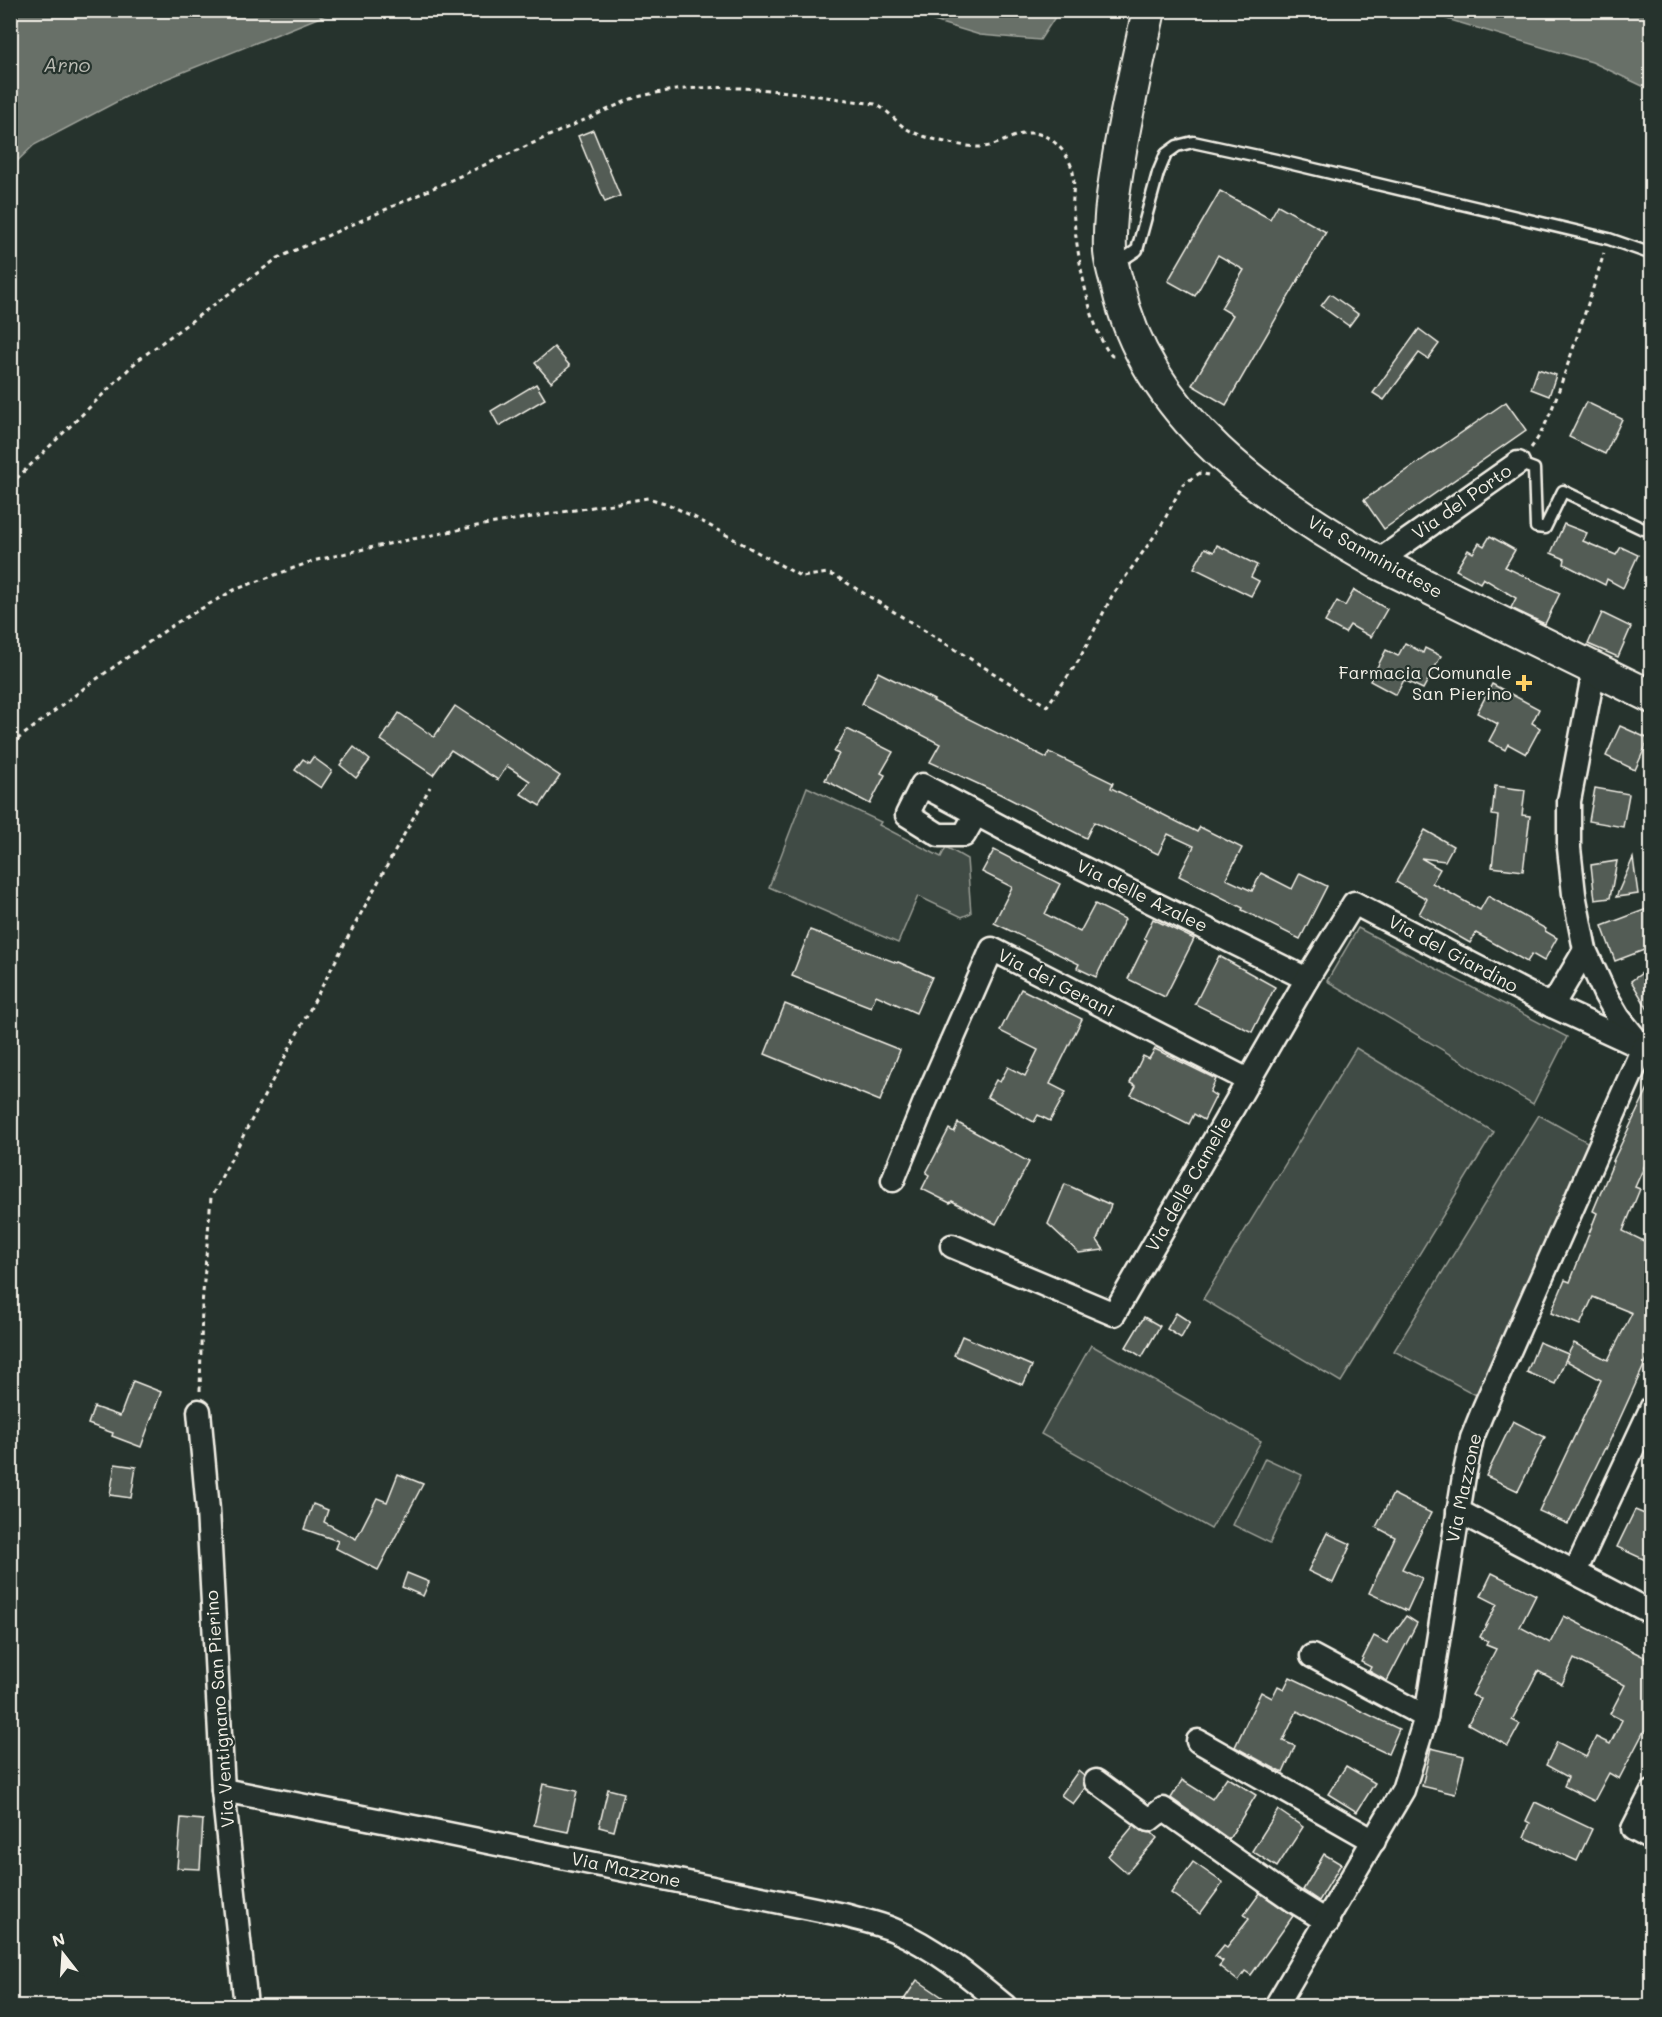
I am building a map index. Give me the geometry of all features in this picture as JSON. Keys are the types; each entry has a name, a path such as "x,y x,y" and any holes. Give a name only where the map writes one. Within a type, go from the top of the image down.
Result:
{"street":[{"name":"Via Sanminiatese","path":"1149,10 1121,143 1112,201 1110,255 1123,310 1138,349 1175,404 1237,469 1304,519 1377,562 1652,697"},
{"name":"Via del Porto","path":"1377,562 1518,463"},
{"path":"1594,670 1569,801 1570,860 1574,894 1585,950 1605,994 1619,1018 1647,1050"},
{"name":"Via delle Azalee","path":"976,814 1307,979"},
{"name":"Via delle Camelie","path":"952,1246 1114,1314 1248,1080 1354,903"},
{"name":"Via del Giardino","path":"1354,903 1552,1006 1647,1050"},
{"name":"Via dei Gerani","path":"893,1180 992,949 1248,1080"},
{"path":"1552,1006 1585,950"},
{"name":"Via Mazzone","path":"1276,2007 1403,1791 1426,1717 1458,1511 1472,1438 1647,1050"},
{"path":"1575,1572 1652,1407"},
{"name":"Via Ventignano San Pierino","path":"199,1411 208,1510 223,1790 246,2007"},
{"path":"1458,1511 1652,1613"},
{"path":"1312,1656 1426,1717"},
{"path":"1198,1741 1374,1841"},
{"path":"1096,1781 1149,1820 1163,1809 1294,1901 1328,1922"},
{"name":"Via Mazzone","path":"223,1790 441,1832 844,1915 892,1929 927,1947 961,1970 1005,2007"},
{"path":"1652,1792 1633,1829 1652,1839"}],"lane":[{"path":"1110,255 1125,258 1137,250 1158,173 1166,154 1177,146 1192,142 1286,162 1609,239 1652,254"},
{"path":"1518,463 1534,469 1536,527 1545,528 1563,491 1643,529"}],"path":[{"path":"10,485 138,360 278,258 631,99 655,92 682,89 769,89 875,104 888,110 906,128 921,136 976,147 988,147 1011,136 1031,132 1050,138 1064,150 1073,172 1073,209 1079,265 1099,335 1105,349 1112,356 1122,356 1138,349"},
{"path":"1518,463 1537,440 1550,414 1609,239"},
{"path":"10,745 91,683 176,623 234,591 314,561 334,556 477,526 648,498 668,504 694,517 802,578 827,573 838,578 1047,706 1079,660 1112,596 1160,528 1183,484 1200,473 1225,481 1237,469"},
{"path":"199,1411 202,1305 211,1197 430,787"}],"shaded area":[{"path":"807,787 881,822 879,825 941,857 946,847 967,859 971,913 962,917 918,896 898,943 769,887"},
{"path":"1358,928 1567,1037 1533,1104 1327,981"},
{"path":"1356,1048 1494,1132 1341,1382 1203,1299"},
{"path":"1539,1115 1589,1143 1502,1346 1476,1395 1394,1351"},
{"path":"1091,1345 1261,1441 1211,1529 1041,1434"},
{"path":"1265,1458 1302,1475 1270,1543 1233,1525"}],"water":[{"name":"Arno","path":"11,10 335,11 141,89 34,145 11,167"},
{"path":"1059,10 1040,40 980,35 901,11"},
{"path":"1420,11 1651,11 1651,90 1592,62"}],"building":[{"path":"593,130 620,196 605,202 578,136"},
{"path":"1220,191 1270,219 1278,205 1326,232 1226,405 1192,385 1233,315 1221,308 1244,270 1218,255 1195,296 1168,281"},
{"path":"1330,294 1358,314 1349,326 1321,306"},
{"path":"1419,329 1439,344 1428,359 1419,353 1384,400 1373,393"},
{"path":"554,347 570,366 551,382 535,363"},
{"path":"1538,369 1556,375 1549,396 1531,389"},
{"path":"536,384 545,399 499,426 491,411"},
{"path":"1506,402 1526,430 1384,529 1364,500"},
{"path":"1586,402 1622,419 1605,454 1569,437"},
{"path":"1564,524 1587,533 1583,541 1616,555 1621,547 1638,555 1623,588 1607,579 1605,585 1564,564 1565,559 1551,553"},
{"path":"1490,536 1515,550 1505,567 1560,593 1545,624 1511,608 1516,598 1483,578 1480,583 1456,570 1468,550 1473,553 1479,543 1484,546"},
{"path":"1217,545 1257,565 1251,577 1259,581 1251,596 1194,568 1205,548 1214,552"},
{"path":"1354,590 1387,609 1371,637 1350,625 1345,633 1325,622 1337,601 1345,606"},
{"path":"1602,613 1631,627 1618,657 1588,644"},
{"path":"1405,643 1423,653 1425,648 1441,656 1423,689 1404,680 1396,695 1370,681 1386,650 1398,656"},
{"path":"878,672 1047,758 1049,752 1113,783 1111,788 1197,832 1200,827 1242,848 1226,879 1252,891 1261,873 1292,889 1300,873 1327,886 1300,939 1179,876 1194,846 1168,834 1158,854 1094,822 1086,838 1000,794 930,762 940,744 862,704"},
{"path":"1492,684 1539,709 1532,723 1540,728 1526,754 1508,744 1505,750 1489,741 1498,724 1477,713"},
{"path":"455,706 560,776 540,806 521,794 530,781 507,766 498,780 451,750 433,775 381,740 399,713 434,737"},
{"path":"1620,726 1649,739 1635,770 1606,756"},
{"path":"847,729 893,752 881,773 885,775 870,804 825,780 839,754 834,752"},
{"path":"354,747 370,760 356,778 340,765"},
{"path":"313,757 332,771 321,788 295,770 303,759 309,763"},
{"path":"1495,786 1525,790 1522,815 1530,816 1523,871 1492,867 1498,816 1492,815"},
{"path":"1595,788 1629,794 1623,827 1589,821"},
{"path":"1425,830 1453,846 1445,861 1421,858 1440,869 1432,883 1480,910 1488,896 1546,929 1545,931 1557,938 1544,961 1532,954 1527,962 1476,933 1470,943 1419,914 1427,899 1396,882"},
{"path":"994,850 1060,884 1045,914 1080,932 1095,904 1125,919 1096,977 1077,968 1079,964 994,923 1012,887 982,872"},
{"path":"1633,858 1638,894 1616,897"},
{"path":"1617,861 1610,898 1595,900 1591,865"},
{"path":"1652,907 1652,947 1615,961 1602,926"},
{"path":"1153,919 1194,939 1165,997 1128,979 1147,940 1144,938"},
{"path":"810,930 932,977 916,1013 876,995 871,1007 792,976"},
{"path":"1219,956 1275,987 1252,1032 1195,1004"},
{"path":"1652,966 1652,1016 1631,981"},
{"path":"1021,989 1082,1019 1050,1084 1066,1092 1050,1121 1038,1115 1034,1122 987,1097 996,1080 1000,1082 1008,1067 1025,1076 1038,1050 1000,1031"},
{"path":"785,1004 900,1050 880,1101 765,1054"},
{"path":"1155,1049 1216,1079 1210,1092 1216,1096 1204,1120 1194,1114 1189,1124 1131,1095 1136,1086 1130,1083 1143,1056 1149,1059"},
{"path":"1652,1080 1652,1149 1635,1187 1640,1189 1623,1231 1652,1245 1652,1361 1647,1359 1606,1449 1568,1524 1539,1511 1601,1380 1565,1360 1574,1343 1608,1360 1632,1313 1593,1297 1580,1325 1551,1313 1565,1280 1570,1282 1597,1213 1593,1211 1613,1161"},
{"path":"958,1123 1029,1162 996,1224 952,1201 950,1203 922,1189 929,1175 926,1173 949,1129 954,1132"},
{"path":"1065,1184 1111,1205 1097,1240 1104,1250 1079,1253 1048,1224"},
{"path":"1176,1313 1190,1322 1181,1338 1167,1329"},
{"path":"1144,1317 1160,1326 1142,1357 1126,1347"},
{"path":"962,1336 1032,1366 1023,1385 954,1355"},
{"path":"1539,1342 1568,1354 1555,1384 1527,1372"},
{"path":"133,1381 161,1392 141,1447 88,1424 94,1407 120,1416"},
{"path":"1513,1421 1545,1437 1518,1491 1486,1476"},
{"path":"115,1464 136,1467 131,1498 110,1495"},
{"path":"398,1474 423,1484 378,1570 335,1548 338,1541 304,1529 313,1504 328,1510 324,1522 356,1539 377,1498 387,1502"},
{"path":"1393,1494 1431,1513 1402,1569 1422,1578 1407,1611 1369,1593 1395,1537 1376,1527"},
{"path":"1635,1510 1652,1517 1652,1563 1617,1547"},
{"path":"1327,1533 1351,1544 1333,1583 1308,1571"},
{"path":"407,1573 429,1582 423,1596 402,1587"},
{"path":"1492,1573 1536,1595 1520,1627 1550,1643 1564,1616 1652,1661 1652,1724 1647,1733 1644,1731 1619,1779 1609,1773 1594,1801 1564,1786 1568,1777 1546,1765 1557,1742 1586,1757 1596,1737 1610,1744 1622,1720 1610,1714 1625,1685 1574,1659 1562,1684 1538,1671 1512,1720 1520,1724 1508,1746 1468,1724 1481,1699 1472,1695 1496,1649 1486,1645 1488,1641 1480,1637 1497,1604 1481,1596"},
{"path":"1406,1616 1417,1623 1387,1681 1369,1671 1371,1667 1361,1662 1374,1636 1387,1643"},
{"path":"1290,1677 1399,1729 1388,1754 1297,1711 1283,1741 1295,1746 1283,1773 1235,1747 1261,1692 1272,1698 1278,1686 1284,1689"},
{"path":"1431,1748 1464,1756 1455,1794 1422,1786"},
{"path":"1346,1766 1375,1783 1357,1812 1328,1794"},
{"path":"1078,1771 1084,1776 1085,1788 1073,1804 1061,1795"},
{"path":"1227,1777 1256,1795 1229,1839 1171,1798 1182,1780 1212,1799"},
{"path":"543,1784 577,1791 568,1832 534,1825"},
{"path":"608,1789 624,1793 614,1831 599,1827"},
{"path":"1535,1802 1592,1829 1577,1861 1524,1837 1530,1823 1526,1821"},
{"path":"1278,1810 1303,1827 1277,1867 1252,1851"},
{"path":"181,1818 203,1820 200,1869 177,1868"},
{"path":"1134,1825 1142,1831 1152,1833 1157,1838 1127,1873 1108,1856"},
{"path":"1324,1854 1341,1864 1319,1901 1303,1890"},
{"path":"1193,1862 1223,1883 1200,1914 1171,1893"},
{"path":"1260,1893 1293,1916 1251,1975 1245,1971 1238,1981 1219,1966 1223,1961 1215,1956 1224,1945 1227,1947 1249,1919 1244,1915"},
{"path":"917,1980 957,2007 899,2007"}],"place":[{"name":"Farmacia Comunale San Pierino","path":"1524,683"}]}
